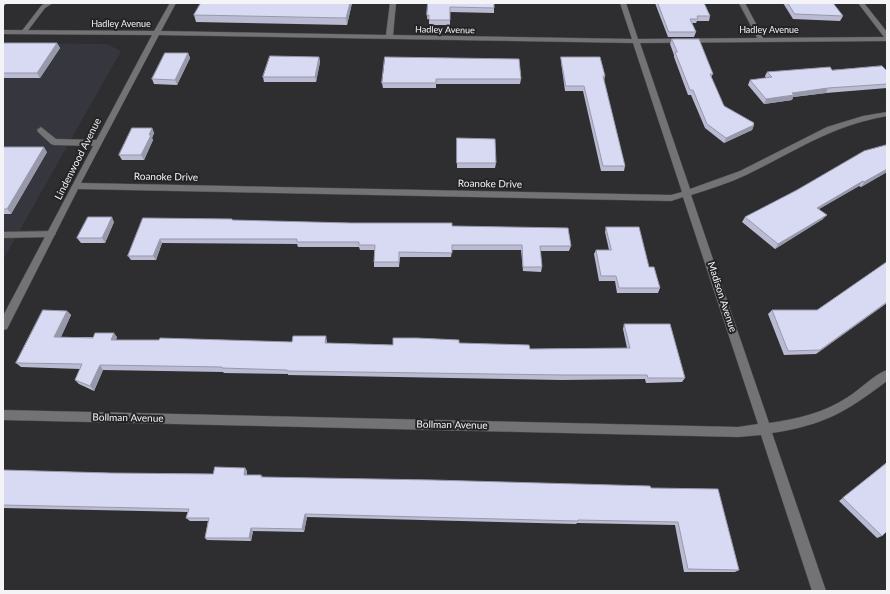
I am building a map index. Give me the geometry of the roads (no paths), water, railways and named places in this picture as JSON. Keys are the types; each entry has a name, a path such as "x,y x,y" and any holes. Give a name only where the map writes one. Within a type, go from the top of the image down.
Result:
{"street":[{"path":"24,32 43,7 50,3"},
{"name":"Lindenwood Avenue","path":"3,326 173,3"},
{"path":"389,38 392,3"},
{"name":"Madison Avenue","path":"623,3 766,428 819,591"},
{"path":"742,3 761,39"},
{"path":"861,3 887,38"},
{"name":"Hadley Avenue","path":"3,32 636,40 887,38"},
{"name":"Roanoke Drive","path":"76,186 671,198 724,182 825,130 848,122 887,114"},
{"path":"41,130 54,142 98,143"},
{"path":"3,235 51,234"},
{"name":"Bollman Avenue","path":"3,414 738,432 800,423 828,414 854,400 887,375"}]}
